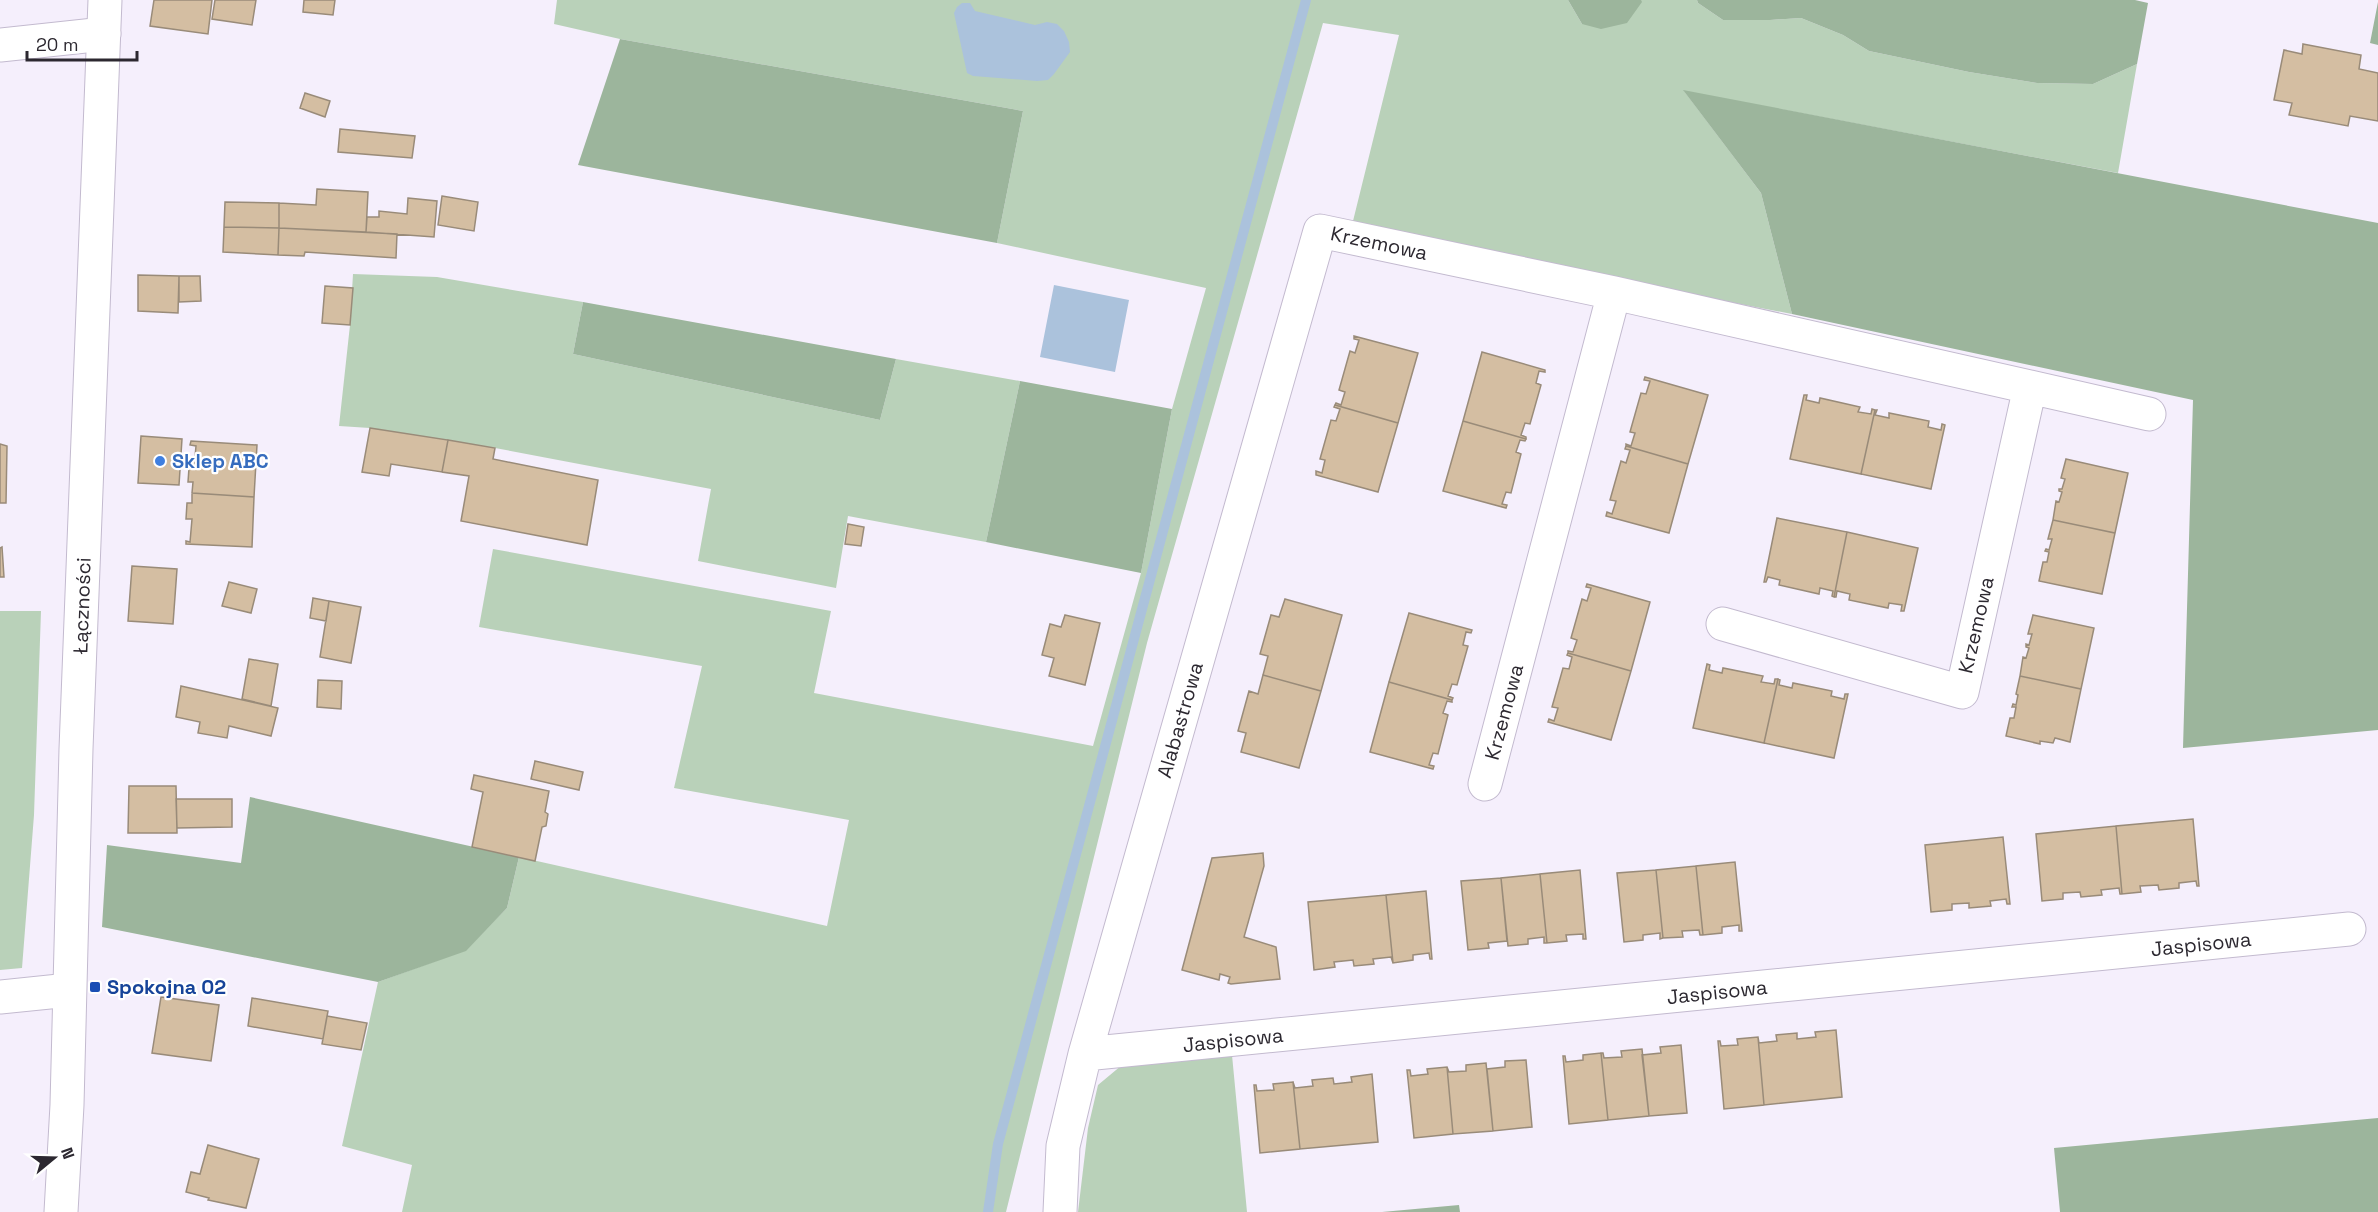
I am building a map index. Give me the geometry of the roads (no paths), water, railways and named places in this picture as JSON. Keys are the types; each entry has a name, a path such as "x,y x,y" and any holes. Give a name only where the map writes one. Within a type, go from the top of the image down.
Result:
{"street":[{"name":"Łączności","path":"61,1212 67,1105 69,990 105,0"},
{"path":"0,45 104,34"},
{"name":"Krzemowa","path":"1320,231 1614,293 2149,414"},
{"name":"Alabastrowa","path":"1060,1212 1063,1146 1085,1054 1320,231"},
{"name":"Krzemowa","path":"1485,783 1614,293"},
{"name":"Krzemowa","path":"1723,624 1962,692 2030,387"},
{"name":"Jaspisowa","path":"1085,1054 2349,929"},
{"path":"0,997 69,990"}],"water":[{"path":"962,3 970,3 975,11 1035,25 1047,22 1057,24 1064,31 1070,52 1048,80 973,76 967,73 954,13"},
{"path":"1054,285 1129,300 1115,372 1040,357"}],"waterway":[{"path":"988,1212 998,1144 1306,0"}],"place":[{"name":"Sklep ABC","path":"160,461"},
{"name":"Spokojna 02","path":"95,987"}]}
